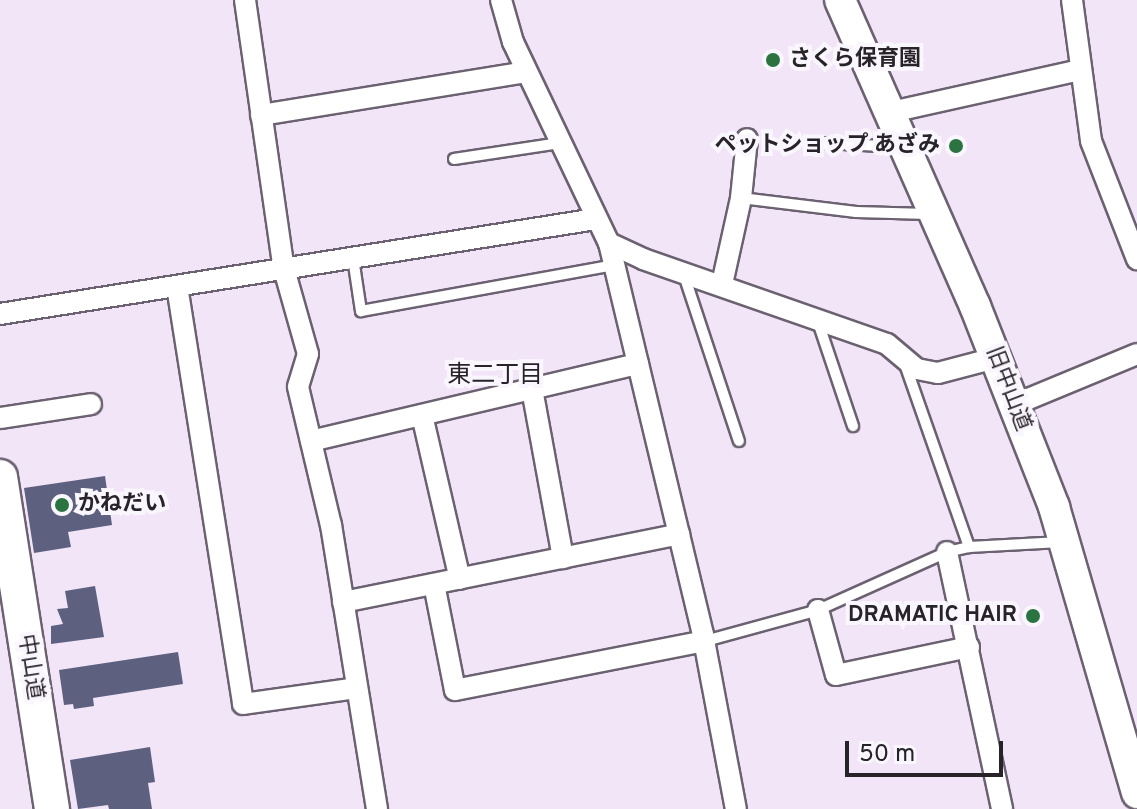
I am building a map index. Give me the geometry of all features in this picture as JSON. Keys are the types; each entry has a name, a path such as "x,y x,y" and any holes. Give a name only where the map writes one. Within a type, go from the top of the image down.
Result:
{"highway":[{"name":"中山道","path":"0,477 52,809"},
{"name":"中山道","path":"0,612 32,809"}],"main road":[{"name":"旧中山道","path":"840,0 907,148 1014,405 1064,542 1137,793"}],"street":[{"path":"245,0 284,269 308,354 298,387 331,525 377,809"},
{"path":"501,0 513,42 609,243 705,641 736,809"},
{"path":"1072,0 1078,26 1080,70 1091,141 1137,259"},
{"path":"891,112 1080,70"},
{"path":"261,115 527,72"},
{"path":"722,284 741,198 747,139"},
{"path":"0,314 596,219"},
{"path":"609,243 887,344 917,369 938,373 995,358"},
{"path":"177,286 243,704 357,688"},
{"path":"1014,405 1137,354"},
{"path":"311,441 638,364"},
{"path":"532,389 563,558"},
{"path":"0,418 91,404"},
{"path":"422,415 460,579"},
{"path":"343,602 679,534"},
{"path":"947,552 1002,809"},
{"path":"434,584 455,690 705,641"},
{"path":"818,610 836,675 969,647"}],"lane":[{"path":"454,159 560,143"},
{"path":"823,143 907,148"},
{"path":"741,198 856,212 935,214"},
{"path":"353,258 361,311 614,265"},
{"path":"683,271 739,441"},
{"path":"817,317 853,426"},
{"path":"904,359 969,547"},
{"path":"705,641 818,610 947,552 969,547 1064,542"}],"building":[{"path":"105,476 112,525 68,532 71,547 34,553 24,488"},
{"path":"95,586 104,637 51,644 51,626 63,624 57,609 68,608 65,591"},
{"path":"178,652 183,684 93,698 94,706 74,709 73,704 64,705 59,670"},
{"path":"150,747 155,782 148,783 152,809 109,809 108,805 78,809 70,760"}],"place":[{"name":"さくら保育園","path":"773,60"},
{"name":"ペットショップ あざみ","path":"956,146"},
{"name":"かねだい","path":"62,505"},
{"name":"DRAMATIC HAIR","path":"1033,616"}],"district":[{"name":"東二丁目","path":"495,377"}]}
